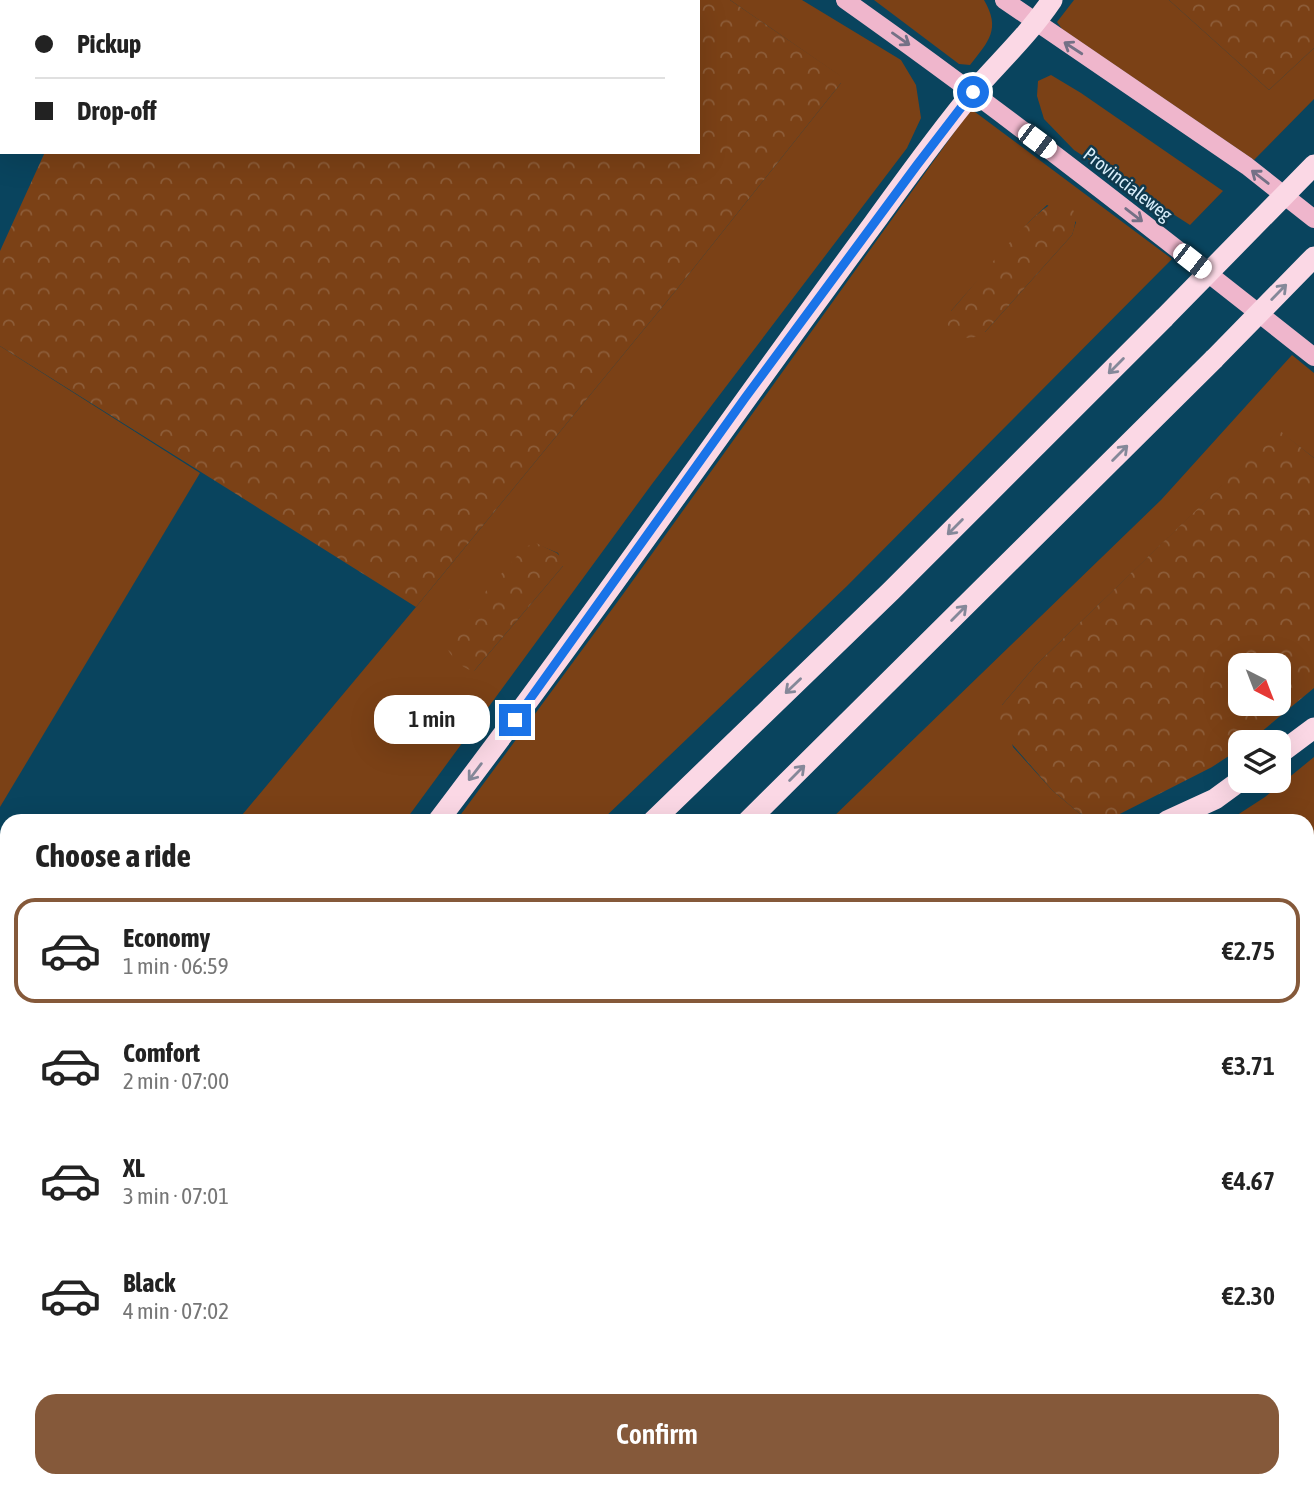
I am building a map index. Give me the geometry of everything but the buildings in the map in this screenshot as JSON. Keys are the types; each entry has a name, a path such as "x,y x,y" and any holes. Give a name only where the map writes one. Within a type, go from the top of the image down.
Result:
{"highway":[{"path":"443,814 546,679 753,387 917,165 973,92 1036,24 1052,0"},
{"path":"660,814 891,591 1314,166"},
{"path":"755,814 1314,257"},
{"path":"1291,745 1314,729"},
{"path":"1182,814 1215,799 1228,790"}],"main road":[{"name":"Provincialeweg","path":"845,0 973,92 1314,357"},
{"path":"1004,0 1247,166 1314,219"}],"green space":[{"path":"700,0 730,0 841,76 841,83 677,289 416,607 0,346 0,251 44,154 700,154"},
{"path":"730,0 802,0 901,60 916,85 921,118 907,148 652,484 410,814 243,814 677,289 841,83 840,76","holes":["536,544 558,553 563,566 474,671"]},
{"path":"874,0 984,0 992,19 992,27 983,49 970,65 959,64"},
{"path":"1074,0 1169,0 1269,90 1314,48 1314,99 1254,160 1062,29 1057,22"},
{"path":"1169,0 1314,0 1314,48 1269,90"},
{"path":"1051,75 1223,191 1190,225 1074,150 1044,119 1037,96 1038,81"},
{"path":"971,109 1172,259 847,586 608,814 461,814 621,597","holes":["1047,205 1076,222 1072,235 985,332 951,311"]},
{"path":"1057,201 1067,201 1073,209 1075,221 1072,235 985,332 968,338 951,333 947,323 951,311 1017,234 1045,208"},
{"path":"0,346 200,473 0,807"},
{"path":"1292,355 1314,373 1314,458 1279,431 1036,665 1002,705 1013,747 1052,790 1082,814 836,814 1161,500"},
{"path":"1279,430 1314,458 1314,688 1292,706 1292,653 1228,653 1228,716 1280,716 1263,730 1228,730 1228,757 1120,814 1079,813 1052,790 998,728 1002,705 1036,665"},
{"path":"536,543 557,553 563,560 563,566 474,671 460,664 444,643 448,634 525,547"},
{"path":"1314,757 1314,814 1239,814 1270,793 1291,793 1291,776"}],"route":[{"path":"515,720 745,398 973,92"}]}
